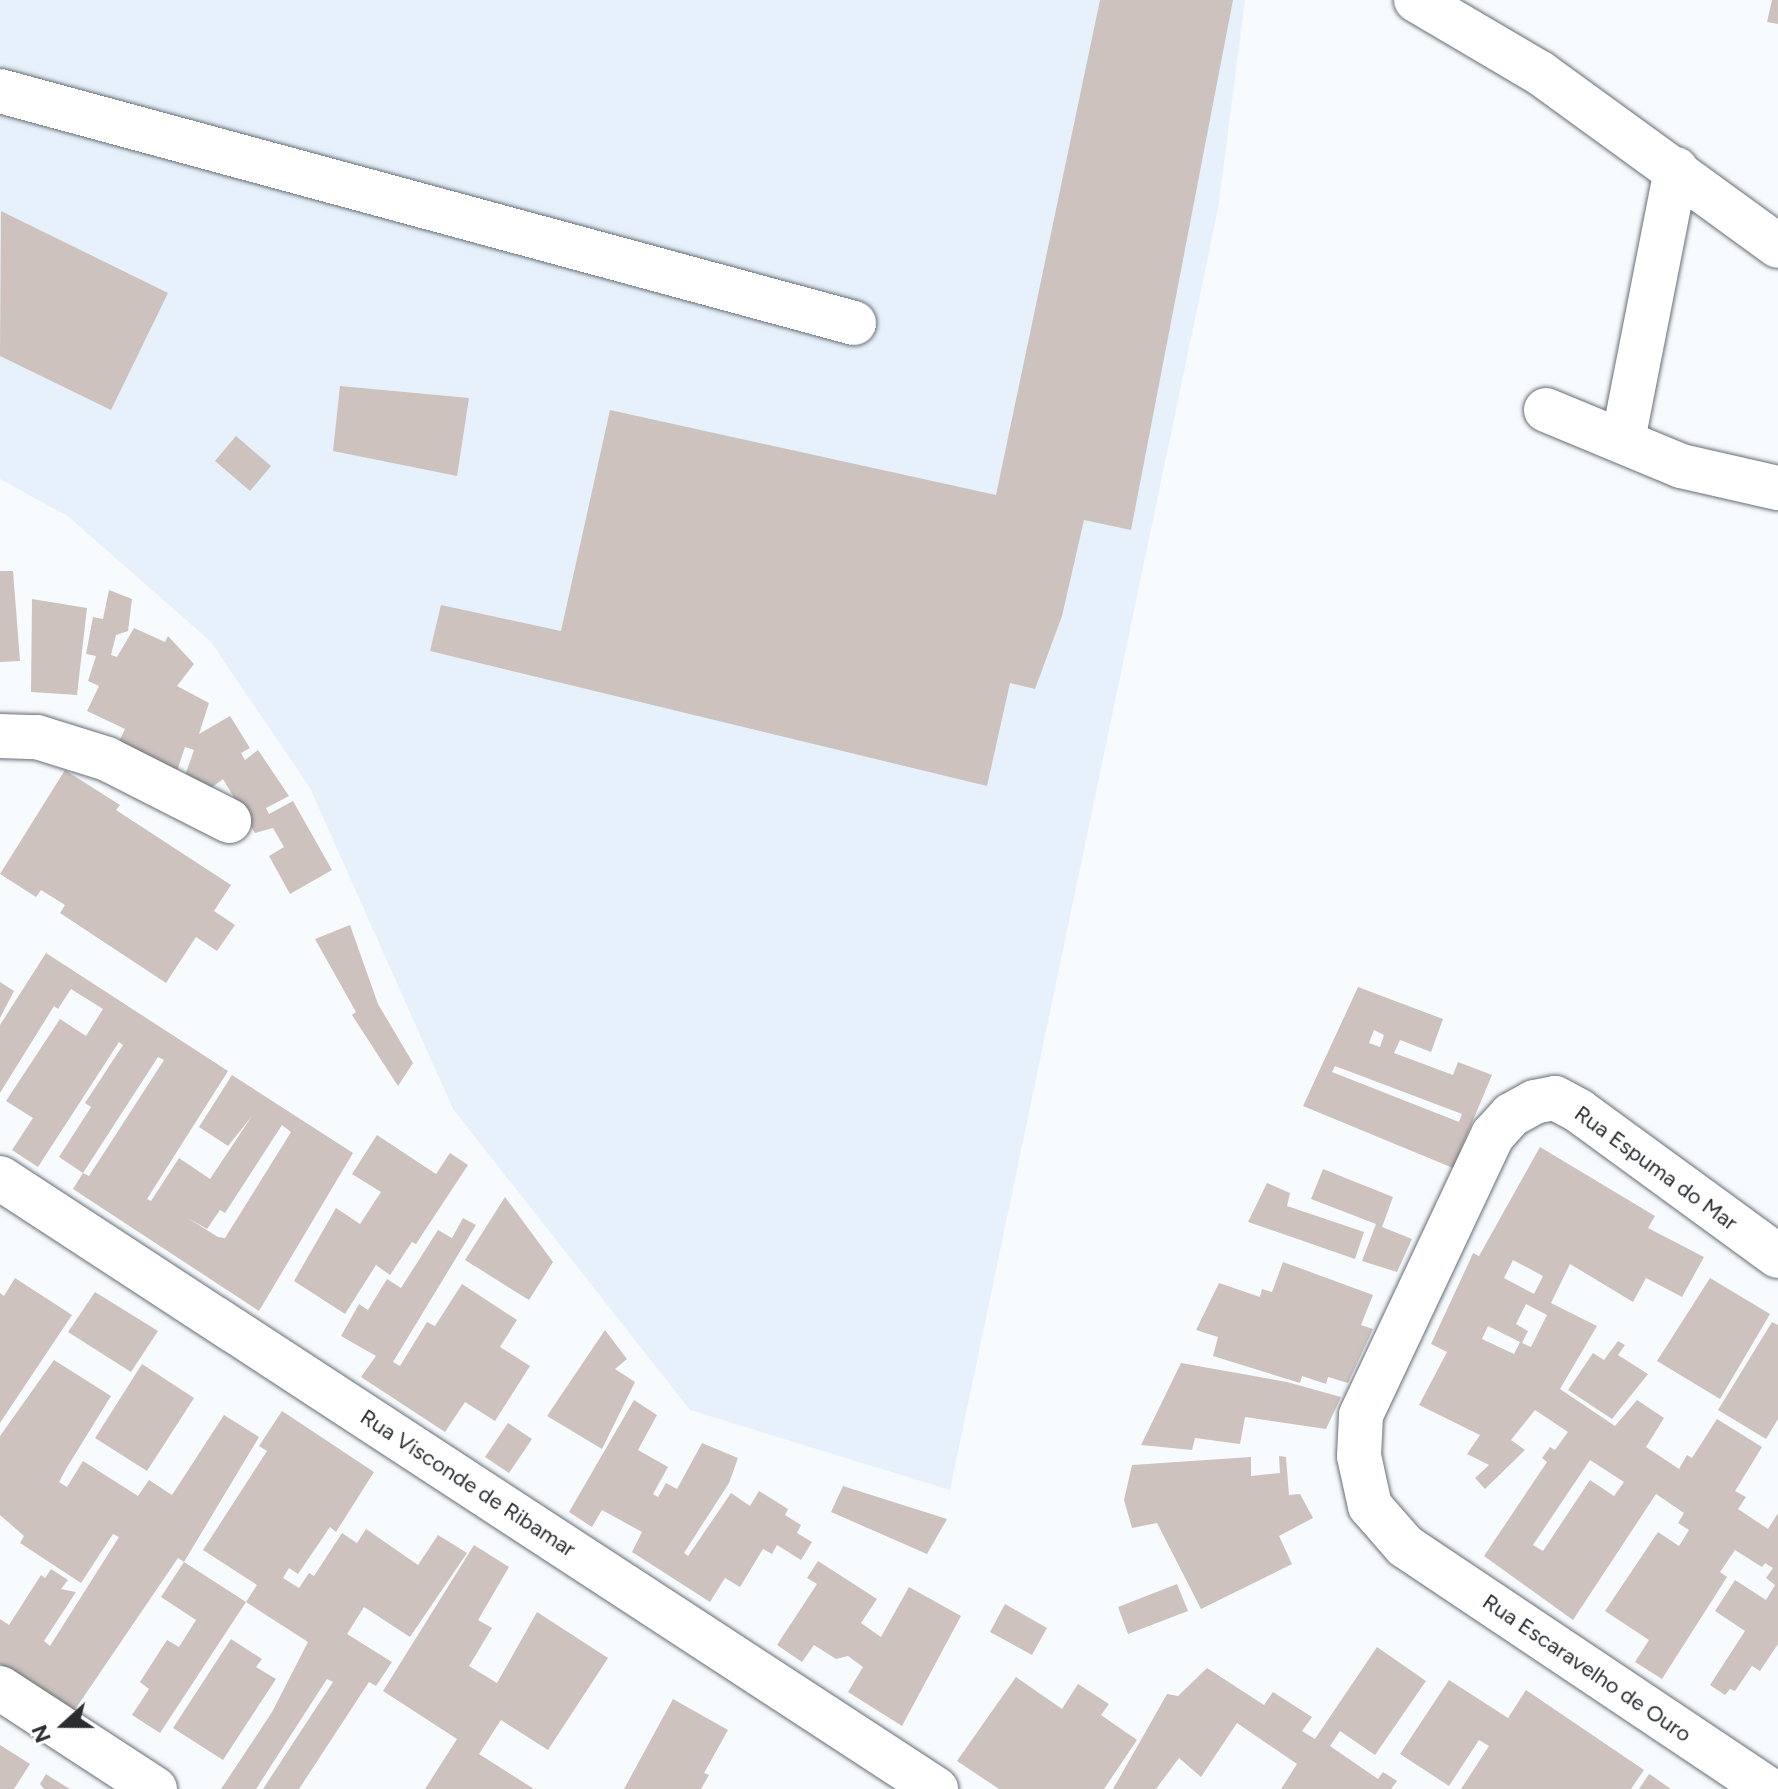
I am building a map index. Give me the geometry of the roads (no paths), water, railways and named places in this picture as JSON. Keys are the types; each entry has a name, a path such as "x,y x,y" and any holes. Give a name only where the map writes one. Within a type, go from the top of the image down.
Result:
{"street":[{"path":"1416,0 1540,73 1778,246"},
{"path":"0,91 854,323"},
{"path":"1623,440 1676,169"},
{"path":"1546,410 1681,466 1778,488"},
{"path":"0,736 37,737 107,759 229,821"},
{"name":"Rua Espuma do Mar","path":"1493,1135 1511,1115 1555,1098 1778,1256"},
{"name":"Rua Escaravelho de Ouro","path":"1493,1135 1361,1415 1359,1456 1370,1506 1405,1546 1768,1789"},
{"name":"Rua Visconde de Ribamar","path":"0,1178 936,1789"},
{"path":"0,1688 155,1789"}]}
